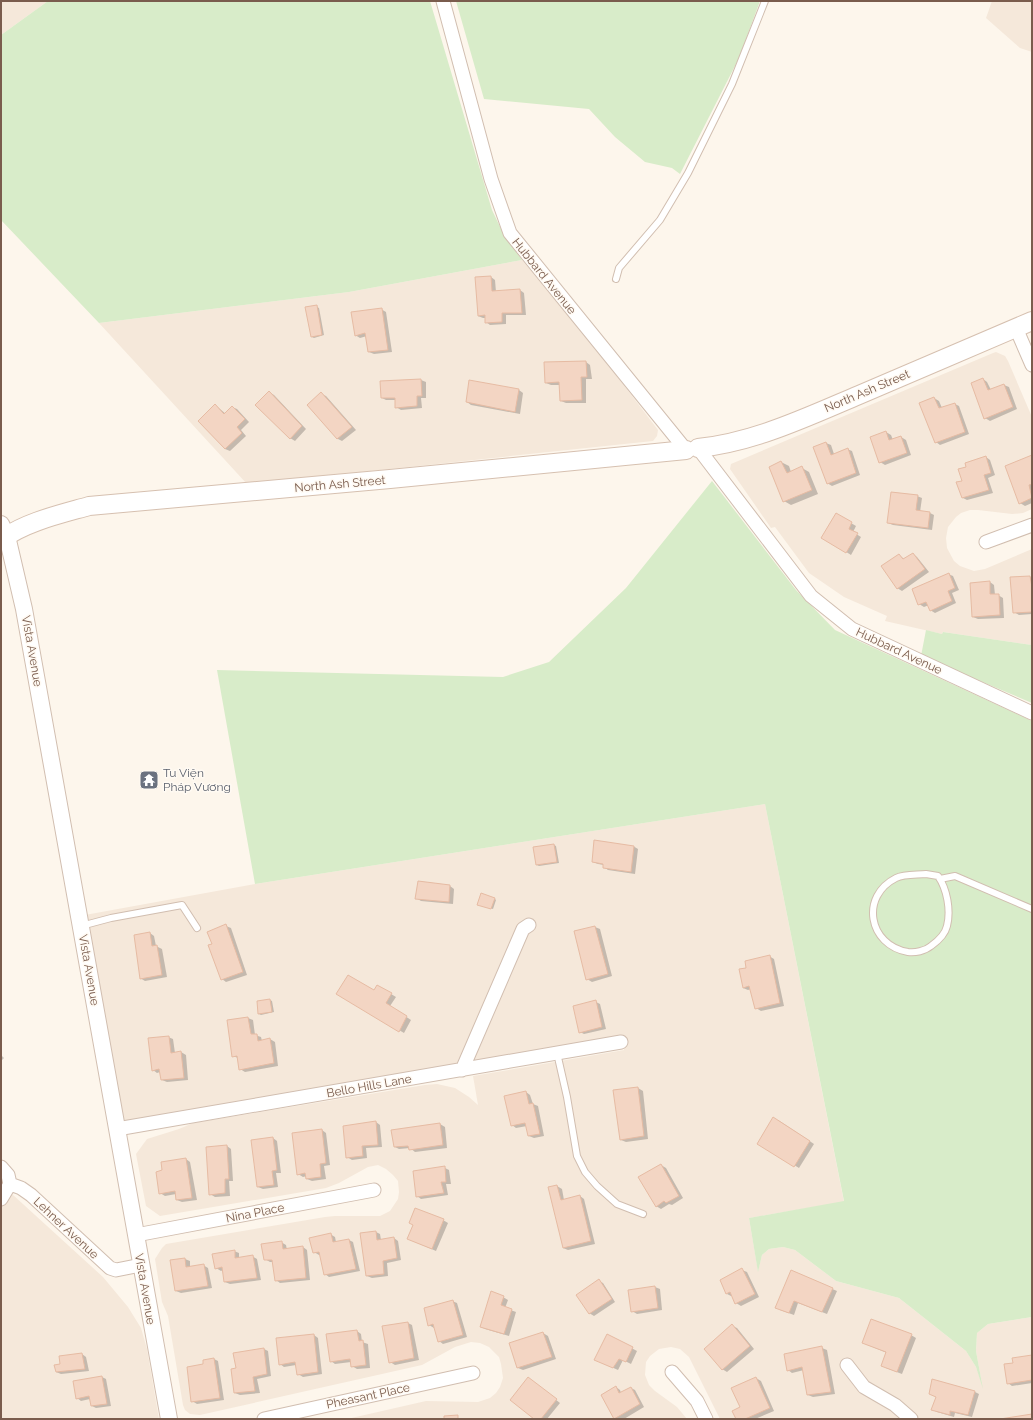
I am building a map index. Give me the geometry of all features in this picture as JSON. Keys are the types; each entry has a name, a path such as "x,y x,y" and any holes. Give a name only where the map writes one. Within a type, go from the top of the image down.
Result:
{"main road":[{"name":"North Ash Street","path":"3,533 43,519 89,506 390,479 718,446 741,441 794,422 1032,321"}],"street":[{"name":"Hubbard Avenue","path":"443,1 491,179 510,233 692,449 811,596 852,629 1032,713"},
{"path":"1016,328 1032,365"},
{"path":"986,542 1032,525"},
{"name":"Vista Avenue","path":"3,533 24,609 169,1419"},
{"path":"462,1070 523,929 529,925"},
{"name":"Bello Hills Lane","path":"117,1129 621,1042"},
{"path":"1,1167 8,1175 10,1184 1,1200"},
{"name":"Lehner Avenue","path":"10,1184 21,1188 31,1195 110,1268 116,1270 141,1266"},
{"name":"Nina Place","path":"136,1235 374,1190"},
{"path":"847,1365 864,1387 895,1405 911,1419"},
{"path":"672,1372 697,1401 706,1419"},
{"name":"Pheasant Place","path":"264,1419 472,1373"}],"lane":[{"path":"616,279 619,268 660,220 688,173 732,84 765,1"},
{"path":"926,874 938,876 940,880 943,883 950,912 947,927 939,940 927,949 912,952 898,950 885,942 876,930 873,915 875,900 883,888 895,879 902,876 926,874"},
{"path":"940,880 955,876 1032,909"},
{"path":"81,926 111,918 182,905 197,928"},
{"path":"557,1052 567,1097 577,1156 585,1172 597,1186 617,1204 643,1214"}],"shaded area":[{"path":"1,1 48,1 1,35"},
{"path":"992,1 1032,1 1032,52 1020,48 986,18"},
{"path":"522,260 578,325 658,430 657,436 653,441 247,484 99,323 349,292"},
{"path":"996,352 1005,356 1008,361 1032,417 1032,509 1023,513 1012,514 978,510 970,510 961,513 948,527 946,538 947,548 954,561 960,566 974,571 985,569 1032,549 1032,645 943,632 942,634 885,621 887,616 844,597 809,573 775,527 771,528 730,469 731,464"},
{"path":"765,804 844,1202 749,1218 758,1271 762,1255 769,1249 783,1247 795,1250 836,1281 899,1298 966,1351 976,1367 982,1384 976,1351 977,1333 988,1324 1032,1317 1032,1419 720,1419 689,1357 680,1349 671,1347 659,1349 650,1356 646,1362 645,1375 649,1385 677,1407 687,1419 347,1419 426,1401 478,1402 490,1398 500,1387 503,1378 499,1357 489,1347 480,1343 471,1342 455,1347 422,1365 200,1415 190,1414 185,1410 168,1316 162,1302 155,1259 162,1248 166,1244 325,1217 380,1216 390,1211 398,1199 398,1181 386,1169 378,1165 368,1167 339,1183 326,1188 160,1216 146,1206 136,1154 147,1139 193,1123 425,1085 437,1084 455,1088 478,1105 473,1076 624,1050 622,1035 123,1125 85,915 255,884"},
{"path":"1,1184 103,1277 128,1307 141,1328 147,1349 159,1419 1,1419"}],"green space":[{"path":"48,1 430,1 492,210 503,233 522,260 349,292 99,323 1,220 1,35"},
{"path":"456,1 760,1 739,58 680,174 672,168 645,162 615,137 589,109 484,99"},
{"path":"712,481 796,590 835,630 1032,721 1032,1317 988,1324 977,1333 976,1351 983,1389 976,1367 966,1351 899,1298 836,1281 795,1250 783,1247 769,1249 762,1255 758,1272 749,1218 844,1201 765,804 255,884 217,670 503,677 549,662 626,588"},
{"path":"926,630 942,634 943,632 1032,645 1032,703 921,656"}],"building":[{"path":"491,276 492,291 520,289 522,313 502,313 502,322 485,323 485,315 478,316 475,277"},
{"path":"317,305 322,335 311,337 305,307"},
{"path":"382,308 388,350 368,352 365,333 355,336 351,312"},
{"path":"586,361 587,377 581,377 582,400 560,401 559,382 545,383 544,362"},
{"path":"983,378 988,390 1004,384 1013,407 984,419 971,383"},
{"path":"421,379 422,396 417,396 417,406 395,408 395,398 381,398 380,381"},
{"path":"469,380 519,389 515,412 466,402"},
{"path":"269,391 302,426 290,439 255,405"},
{"path":"321,392 352,427 337,439 307,405"},
{"path":"934,397 939,408 955,403 965,432 935,443 919,403"},
{"path":"215,404 224,414 232,406 245,419 237,427 242,433 225,449 198,421"},
{"path":"886,431 889,440 901,436 907,453 879,463 870,437"},
{"path":"826,442 831,455 848,448 856,473 827,484 813,447"},
{"path":"1032,455 1032,484 1029,485 1032,498 1019,504 1005,466"},
{"path":"986,456 991,473 984,475 989,490 962,498 956,482 962,481 958,469 966,467 965,463"},
{"path":"781,461 787,473 802,466 812,490 783,502 769,467"},
{"path":"891,492 918,495 916,510 930,512 928,528 887,523"},
{"path":"836,513 852,522 849,529 858,533 846,553 821,538"},
{"path":"913,553 925,569 897,589 881,566 899,554 903,559"},
{"path":"949,573 955,588 948,591 952,601 930,611 926,602 918,605 912,589"},
{"path":"1030,576 1032,587 1032,612 1013,613 1010,577"},
{"path":"990,581 990,594 999,594 1000,615 972,617 970,583"},
{"path":"594,840 634,846 631,872 603,868 603,864 592,862"},
{"path":"554,844 557,862 536,865 533,847"},
{"path":"418,881 450,885 449,902 415,899"},
{"path":"481,893 495,898 491,909 477,905"},
{"path":"226,924 243,972 221,980 208,945 212,944 207,932"},
{"path":"595,926 608,974 586,980 574,931"},
{"path":"150,932 152,946 157,945 162,975 140,979 134,935"},
{"path":"770,955 780,1003 755,1009 749,986 743,988 739,969 746,968 745,961"},
{"path":"348,975 374,990 377,985 392,993 386,1003 407,1016 399,1032 336,994"},
{"path":"270,999 272,1012 258,1014 257,1001"},
{"path":"596,1000 602,1027 579,1033 573,1006"},
{"path":"248,1017 251,1034 257,1034 258,1041 270,1038 274,1063 239,1070 237,1056 232,1057 227,1020"},
{"path":"169,1036 171,1053 181,1051 184,1078 161,1080 159,1069 152,1071 148,1038"},
{"path":"638,1087 644,1136 620,1140 613,1090"},
{"path":"526,1091 529,1104 533,1103 540,1134 528,1136 525,1123 511,1126 504,1096"},
{"path":"773,1117 810,1141 794,1167 757,1144"},
{"path":"376,1121 378,1145 362,1146 363,1156 346,1158 343,1126"},
{"path":"440,1123 443,1145 409,1150 408,1146 394,1147 391,1130"},
{"path":"322,1129 326,1163 320,1164 321,1177 306,1179 305,1173 297,1175 292,1133"},
{"path":"273,1137 277,1170 272,1171 274,1185 257,1187 251,1140"},
{"path":"227,1145 229,1179 225,1179 225,1193 209,1195 206,1147"},
{"path":"186,1158 192,1198 176,1200 175,1191 159,1194 156,1172 162,1170 161,1162"},
{"path":"661,1164 679,1196 666,1203 664,1201 656,1207 638,1177"},
{"path":"445,1166 446,1182 441,1182 444,1193 416,1197 413,1171"},
{"path":"557,1185 561,1200 580,1195 591,1241 563,1248 548,1187"},
{"path":"415,1208 444,1219 432,1249 407,1239 413,1225 409,1223"},
{"path":"376,1231 377,1240 394,1237 397,1258 383,1261 384,1274 366,1276 360,1233"},
{"path":"331,1233 333,1242 349,1239 356,1269 324,1275 319,1252 313,1253 309,1238"},
{"path":"282,1241 283,1249 303,1246 306,1278 275,1281 272,1260 264,1260 261,1244"},
{"path":"235,1250 235,1258 253,1255 257,1278 224,1282 222,1267 215,1269 212,1254"},
{"path":"185,1258 186,1267 204,1264 208,1286 175,1291 170,1260"},
{"path":"742,1268 755,1294 735,1304 730,1292 726,1294 720,1280"},
{"path":"791,1270 833,1288 822,1312 794,1301 789,1313 775,1308"},
{"path":"599,1279 612,1299 589,1314 576,1295"},
{"path":"655,1286 658,1308 631,1312 628,1290"},
{"path":"491,1291 504,1296 501,1305 512,1309 504,1334 480,1327"},
{"path":"453,1300 463,1335 438,1342 433,1324 428,1326 424,1308"},
{"path":"871,1319 912,1334 897,1372 881,1366 886,1352 862,1343"},
{"path":"408,1322 414,1358 389,1363 382,1326"},
{"path":"732,1324 750,1346 722,1370 704,1349"},
{"path":"357,1330 359,1341 363,1340 366,1365 351,1367 350,1359 330,1362 326,1334"},
{"path":"543,1332 552,1357 517,1368 509,1343"},
{"path":"314,1334 318,1372 297,1375 295,1362 279,1365 276,1338"},
{"path":"607,1334 633,1347 626,1362 619,1359 613,1368 594,1360"},
{"path":"822,1346 831,1392 807,1395 802,1367 787,1371 784,1354"},
{"path":"264,1348 267,1374 253,1377 255,1391 234,1393 231,1369 236,1368 233,1353"},
{"path":"82,1353 85,1369 56,1372 54,1365 60,1364 59,1356"},
{"path":"1032,1355 1032,1380 1007,1384 1004,1364 1013,1363 1012,1358"},
{"path":"214,1358 220,1398 191,1402 187,1367 203,1364 203,1360"},
{"path":"102,1376 107,1404 91,1406 89,1396 76,1399 73,1381"},
{"path":"528,1377 557,1399 541,1419 534,1419 510,1400"},
{"path":"756,1377 770,1408 745,1419 736,1419 732,1411 740,1407 731,1388"},
{"path":"932,1379 975,1391 968,1415 950,1411 950,1415 931,1410 936,1397 929,1394"},
{"path":"616,1386 619,1393 631,1387 640,1404 614,1419 601,1395"},
{"path":"1032,1414 1032,1419 1000,1419"},
{"path":"458,1415 458,1419 444,1419 444,1416"}],"place":[{"name":"Tu Viện Pháp Vương","path":"149,780"}]}
